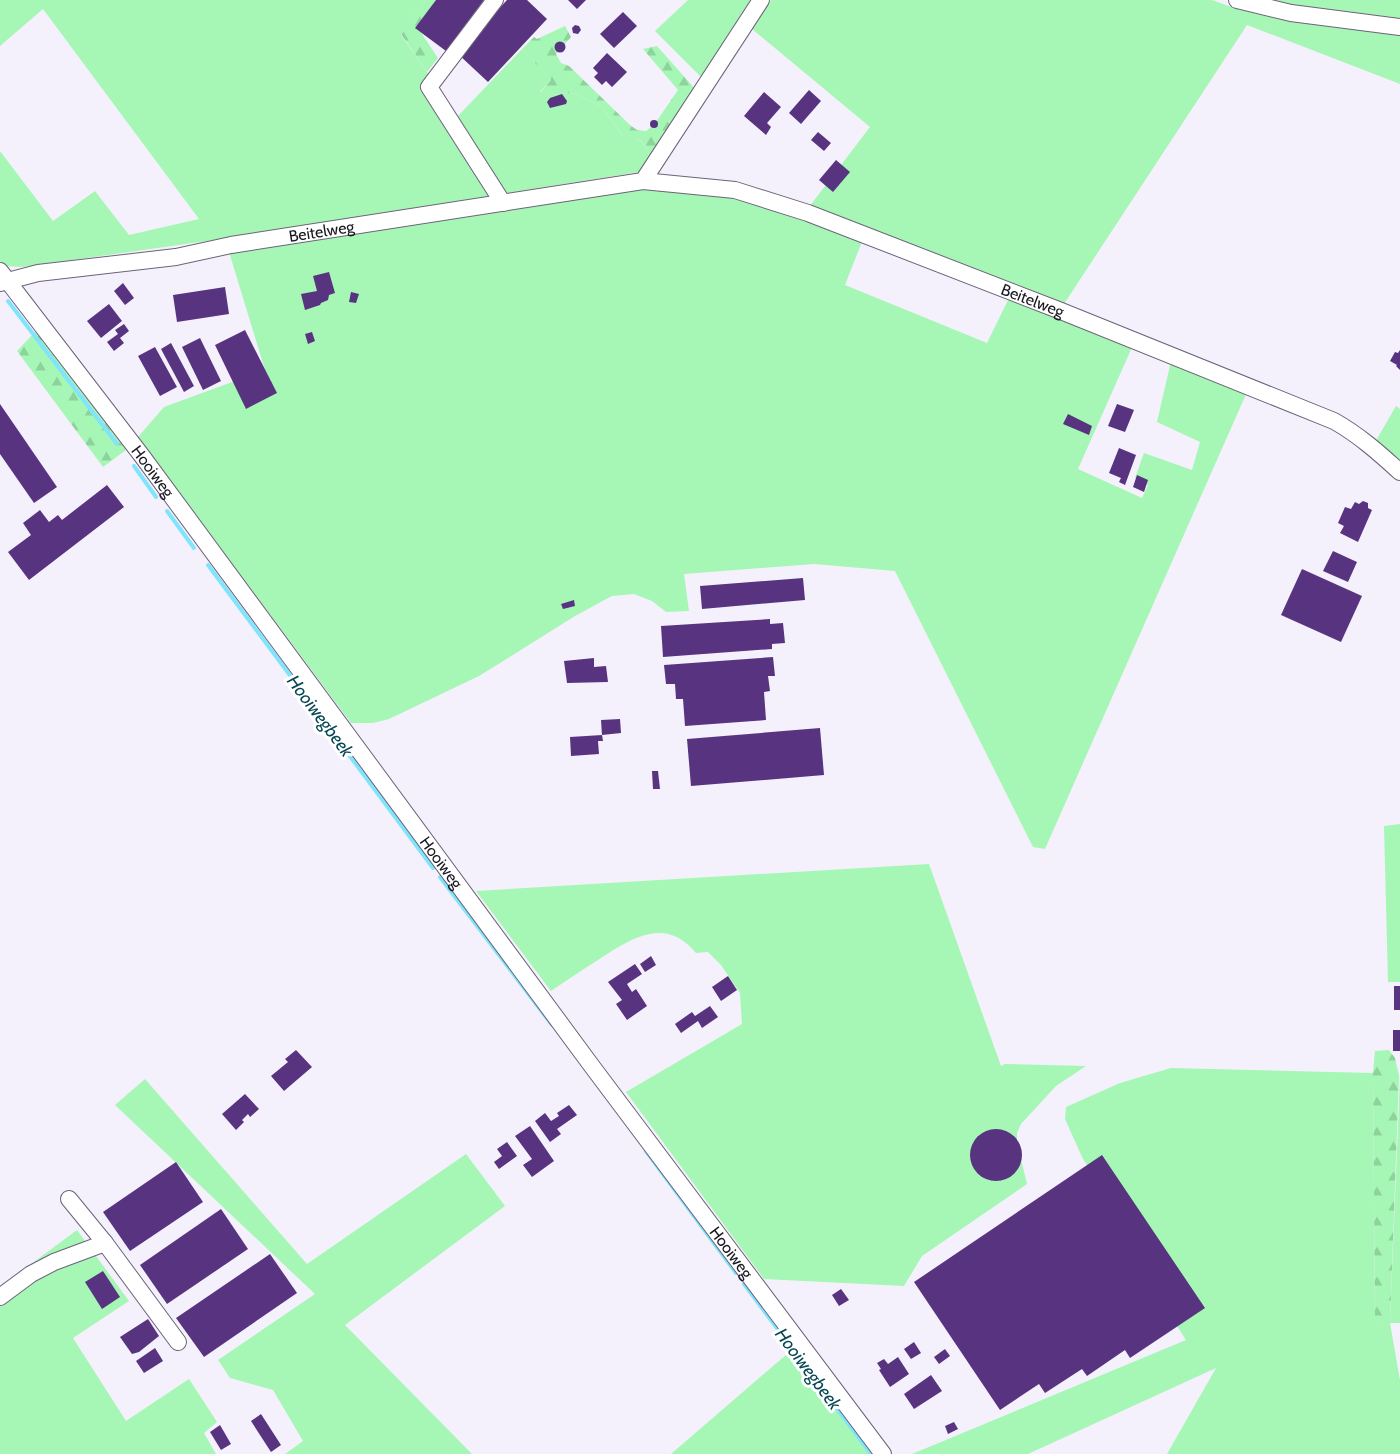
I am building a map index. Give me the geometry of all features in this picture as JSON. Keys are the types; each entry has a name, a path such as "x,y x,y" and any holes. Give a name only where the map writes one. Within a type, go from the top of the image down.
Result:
{"street":[{"path":"495,0 429,87 503,203"},
{"path":"643,181 761,0"},
{"path":"1237,0 1291,13 1400,27"},
{"name":"Beitelweg","path":"2,278 176,257 231,245 643,181 735,190 772,200 819,217 1334,421 1353,432 1400,472"},
{"name":"Hooiweg","path":"2,278 142,456 591,1065 883,1454"},
{"path":"69,1199 105,1243 178,1342"},
{"path":"0,1297 31,1274 54,1262 105,1243"}],"green space":[{"path":"0,0 426,0 401,35 458,116 522,49 551,80 540,92 551,95 574,93 602,107 622,135 642,142 652,160 639,172 214,240 23,267 5,266 0,261 0,151 53,221 95,191 129,235 199,219 43,9 0,46"},
{"path":"426,0 436,0 420,31 438,58 427,72 401,34"},
{"path":"688,0 755,0 703,79 655,31"},
{"path":"771,0 1212,0 1234,8 1281,19 1400,35 1400,84 1247,25 1062,307 809,207 870,127 752,29"},
{"path":"1260,0 1400,0 1400,20"},
{"path":"565,26 571,37 556,54 561,63 569,66 637,130 646,131 654,125 678,90 643,49 657,46 697,91 652,160 642,142 623,136 602,107 574,93 551,95 540,93 551,80 522,49 534,37 537,39"},
{"path":"642,189 751,199 863,239 845,285 987,343 1010,296 1133,345 1078,469 1142,498 1148,485 1135,478 1144,453 1192,470 1200,442 1157,422 1171,361 1247,392 1045,849 1033,847 895,571 814,564 684,574 689,611 666,612 652,601 634,594 612,596 575,616 479,676 389,719 373,723 351,723 138,437 164,407 265,370 229,252"},
{"path":"36,331 126,450 103,467 17,351"},
{"path":"1396,406 1400,409 1400,467 1374,444"},
{"path":"1400,824 1400,982 1388,982 1384,826"},
{"path":"929,864 1001,1066 1005,1064 1086,1066 1056,1086 1021,1124 1017,1133 1017,1143 1027,1184 922,1256 904,1286 764,1279 626,1092 742,1024 740,993 721,965 708,952 696,953 672,935 647,934 622,945 551,991 476,891"},
{"path":"1389,1050 1395,1058 1399,1076 1390,1323 1375,1321 1373,1073 1375,1051"},
{"path":"1171,1068 1373,1073 1375,1321 1390,1322 1400,1076 1400,1323 1390,1323 1400,1380 1400,1454 1167,1454 1216,1368 1028,1454 912,1454 1186,1340 1149,1283 1157,1279 1082,1157 1065,1119 1066,1107 1120,1083"},
{"path":"145,1079 307,1264 466,1154 505,1206 345,1325 472,1454 285,1454 303,1441 273,1390 230,1378 218,1360 315,1294 115,1105"},
{"path":"77,1230 129,1301 73,1338 126,1421 189,1379 217,1422 204,1433 216,1454 0,1454 0,1287"},
{"path":"794,1348 874,1454 671,1454"}],"building":[{"path":"436,0 484,0 446,51 415,28"},
{"path":"507,0 527,0 547,19 488,82 458,54"},
{"path":"568,0 586,0 577,9"},
{"path":"623,12 637,26 614,48 600,34"},
{"path":"575,25 581,30 578,34 573,33 572,28"},
{"path":"560,41 566,47 560,53 554,47"},
{"path":"607,53 627,72 612,87 606,81 602,85 594,77 598,73 593,68"},
{"path":"809,90 821,101 801,124 789,113"},
{"path":"764,92 781,107 767,123 771,127 766,135 744,116"},
{"path":"562,94 567,101 566,104 550,108 547,102 550,98"},
{"path":"654,120 658,124 654,128 650,124"},
{"path":"818,132 831,143 824,151 811,140"},
{"path":"836,160 850,172 833,192 819,180"},
{"path":"329,272 335,293 329,295 328,300 320,305 305,310 301,294 317,291 313,276"},
{"path":"123,283 134,298 125,305 114,291"},
{"path":"225,287 229,314 177,322 173,295"},
{"path":"351,292 359,294 356,303 349,302"},
{"path":"109,304 122,321 101,338 87,321"},
{"path":"124,324 129,331 120,338 124,343 114,351 107,342 118,334 115,330"},
{"path":"245,330 277,393 246,409 215,345"},
{"path":"312,332 315,341 308,344 305,334"},
{"path":"200,338 221,381 203,390 182,347"},
{"path":"171,343 194,386 184,392 161,349"},
{"path":"155,347 177,387 160,396 138,356"},
{"path":"1400,350 1400,370 1390,361 1395,352 1398,353"},
{"path":"0,404 57,487 34,503 0,454"},
{"path":"1117,404 1134,410 1125,432 1108,426"},
{"path":"1068,414 1092,426 1089,435 1063,424"},
{"path":"1119,448 1136,455 1125,485 1119,482 1121,478 1109,473"},
{"path":"1137,475 1148,480 1144,492 1133,487"},
{"path":"107,485 124,507 29,580 8,552 31,535 23,523 40,510 49,522 58,515 62,520"},
{"path":"1363,501 1368,503 1368,508 1372,510 1358,542 1340,533 1344,526 1338,523 1345,507 1351,509 1355,502 1359,504"},
{"path":"1333,551 1357,562 1348,582 1323,571"},
{"path":"1302,569 1362,596 1341,642 1281,615"},
{"path":"803,578 805,600 702,609 700,586"},
{"path":"574,600 575,606 563,609 561,604"},
{"path":"770,619 770,624 783,623 785,643 772,644 772,649 663,657 661,626"},
{"path":"773,657 775,676 768,676 770,691 764,692 766,720 685,726 683,699 676,699 675,684 666,684 664,665"},
{"path":"594,658 594,667 606,666 608,682 567,683 564,661"},
{"path":"620,719 621,733 602,735 601,720"},
{"path":"820,728 824,775 691,786 687,739"},
{"path":"602,735 603,741 598,741 599,754 571,756 570,737"},
{"path":"652,771 658,771 660,789 653,789"},
{"path":"651,956 656,965 645,972 640,964"},
{"path":"635,964 642,974 627,984 632,992 636,989 647,1006 627,1020 616,1004 622,1000 608,982"},
{"path":"728,976 737,990 721,1001 712,987"},
{"path":"1394,986 1400,986 1400,1010 1394,1010"},
{"path":"710,1006 718,1017 702,1028 698,1021 681,1033 675,1024 692,1012 695,1016"},
{"path":"1393,1030 1400,1030 1400,1051 1393,1051"},
{"path":"296,1050 312,1067 284,1091 271,1076 288,1062 285,1059"},
{"path":"245,1094 259,1109 250,1117 248,1114 236,1130 222,1114"},
{"path":"569,1105 577,1115 557,1129 561,1134 550,1142 535,1121 545,1113 551,1121 559,1116 557,1113"},
{"path":"530,1126 554,1161 532,1177 523,1165 532,1159 515,1136"},
{"path":"996,1129 1006,1131 1014,1137 1020,1145 1022,1155 1020,1165 1014,1173 1006,1179 996,1181 986,1179 978,1173 972,1165 970,1155 972,1145 978,1137 986,1131"},
{"path":"507,1142 517,1156 499,1169 494,1162 502,1156 497,1149"},
{"path":"1102,1155 1205,1308 1130,1358 1125,1350 1087,1376 1082,1369 1045,1393 1039,1384 1000,1410 914,1282"},
{"path":"176,1162 203,1202 130,1251 103,1212"},
{"path":"221,1209 248,1249 167,1304 140,1265"},
{"path":"270,1254 297,1293 204,1357 176,1318"},
{"path":"103,1271 120,1297 102,1309 85,1282"},
{"path":"841,1289 849,1300 839,1306 832,1295"},
{"path":"148,1319 159,1336 139,1352 132,1354 120,1337"},
{"path":"914,1342 921,1353 911,1359 904,1349"},
{"path":"155,1348 163,1361 144,1373 136,1361"},
{"path":"945,1349 950,1356 939,1364 934,1357"},
{"path":"898,1357 909,1374 890,1387 877,1363 884,1359 888,1364"},
{"path":"931,1375 942,1391 914,1409 904,1394"},
{"path":"261,1414 281,1445 271,1452 251,1421"},
{"path":"954,1422 958,1429 948,1434 945,1426"},
{"path":"220,1425 231,1444 221,1450 210,1432"}],"waterway":[{"name":"Hooiwegbeek","path":"8,301 117,444"},
{"name":"Hooiwegbeek","path":"134,466 156,497"},
{"name":"Hooiwegbeek","path":"167,511 194,548"},
{"name":"Hooiwegbeek","path":"208,565 433,868"},
{"name":"Hooiwegbeek","path":"440,877 552,1025"},
{"name":"Hooiwegbeek","path":"646,1151 736,1273"},
{"name":"Hooiwegbeek","path":"744,1284 871,1454"}]}
